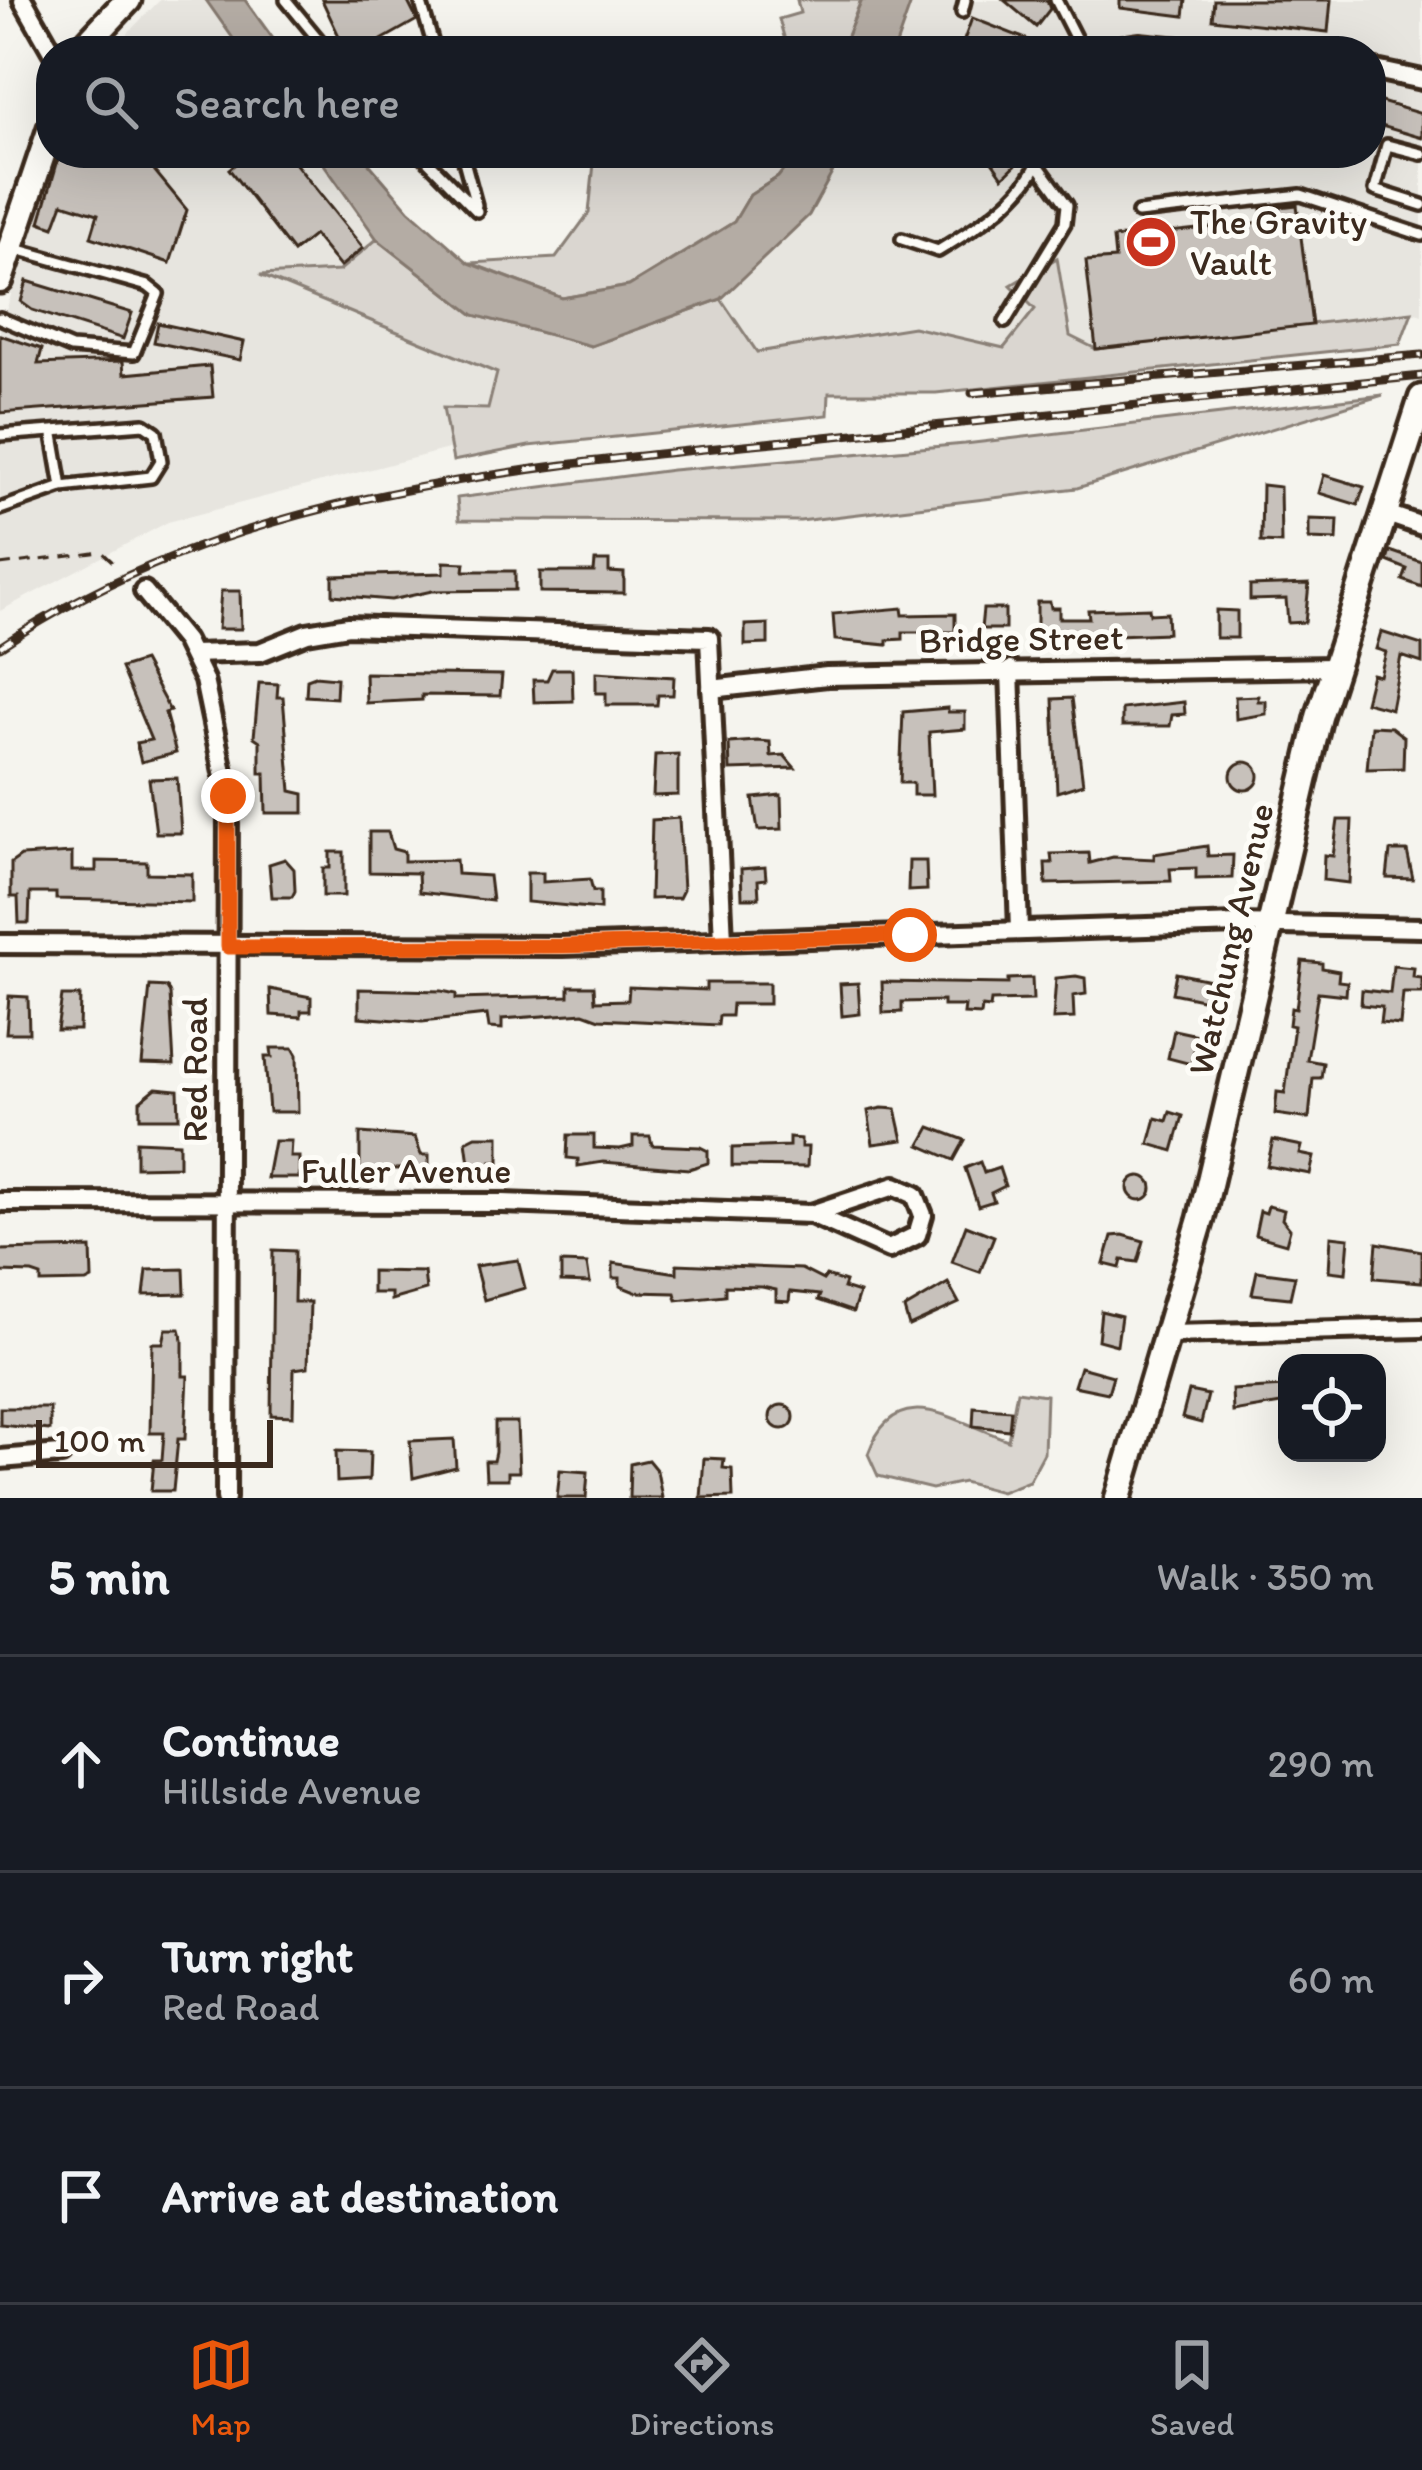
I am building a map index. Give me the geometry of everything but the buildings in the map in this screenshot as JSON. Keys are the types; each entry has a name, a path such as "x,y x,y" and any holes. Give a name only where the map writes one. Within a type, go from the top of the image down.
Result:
{"main road":[{"path":"93,36 128,0"},
{"path":"0,280 37,168"},
{"name":"Watchung Avenue","path":"1118,1498 1210,1183 1333,667 1422,398"}],"street":[{"path":"23,0 43,36"},
{"path":"1386,72 1422,80"},
{"path":"1384,513 1422,526"},
{"name":"Red Road","path":"144,591 192,654 214,711 223,753 228,947 226,1498"},
{"path":"192,654 260,652 307,633 348,626 706,638 723,940"},
{"name":"Bridge Street","path":"711,689 827,676 1333,667"},
{"path":"1010,670 1019,930"},
{"path":"0,944 228,947 1270,925 1422,928"},
{"name":"Fuller Avenue","path":"0,1202 525,1204 811,1214 895,1186 915,1195 923,1215 909,1242 889,1249 811,1214"},
{"path":"1168,1334 1422,1328"},
{"path":"0,1459 61,1454"}],"lane":[{"path":"286,0 316,36"},
{"path":"420,0 431,36"},
{"path":"962,12 965,0"},
{"path":"1056,0 1077,36"},
{"path":"1386,149 1387,145 1422,154"},
{"path":"435,168 477,211 466,168"},
{"path":"902,239 938,251 1000,207 1035,168"},
{"path":"1005,322 1065,223 1066,206 1040,168"},
{"path":"1369,218 1381,168"},
{"path":"1375,190 1422,205"},
{"path":"1138,213 1300,195 1422,235"},
{"path":"0,318 71,348 134,353 158,294 148,286 10,248"},
{"path":"0,436 144,424 154,428 161,461 152,477 62,488 0,508"},
{"path":"53,435 62,488"}],"path":[{"path":"0,565 102,552 113,562"}],"shaded area":[{"path":"160,0 206,0 231,36 125,36"},
{"path":"206,0 245,0 271,36 231,36"},
{"path":"797,0 861,0 847,36 784,36 779,19 800,13"},
{"path":"862,0 912,0 899,36 847,36"},
{"path":"912,0 1422,0 1422,315 1412,312 1096,349 1070,336 1056,259 1012,286 1035,308 1004,348 912,327 756,352 721,299 809,215 835,168 1386,168 1386,36 899,36"},
{"path":"52,168 327,168 377,239 339,271 263,276 498,373 488,409 444,409 452,448 168,522 0,611 0,329"},
{"path":"327,168 373,168 409,210 469,263 562,298 629,286 734,222 750,195 785,168 835,168 809,215 721,299 591,346 474,315 377,239"},
{"path":"594,168 785,168 750,195 734,222 629,286 562,298 470,263 556,258 589,213"},
{"path":"377,239 474,315 591,346 721,299 757,352 913,327 1004,348 1035,309 1011,285 1057,258 1070,336 1096,349 1412,312 1400,344 936,393 829,393 828,415 529,446 453,461 443,408 488,409 497,373 260,275 339,271"},
{"path":"1383,395 1077,488 800,521 459,520 457,498 672,470 965,444"},
{"path":"1017,1391 1046,1395 1044,1453 1029,1481 1001,1492 963,1482 932,1489 878,1476 868,1454 880,1430 894,1416 928,1411 1008,1440"}],"railway":[{"path":"972,393 1422,355"},
{"path":"0,647 95,591 195,548 300,515 407,490 626,457 1422,376"}],"place":[{"name":"The Gravity Vault","path":"1151,242"}],"route":[{"path":"228,796 228,947 563,946 910,935"}]}
